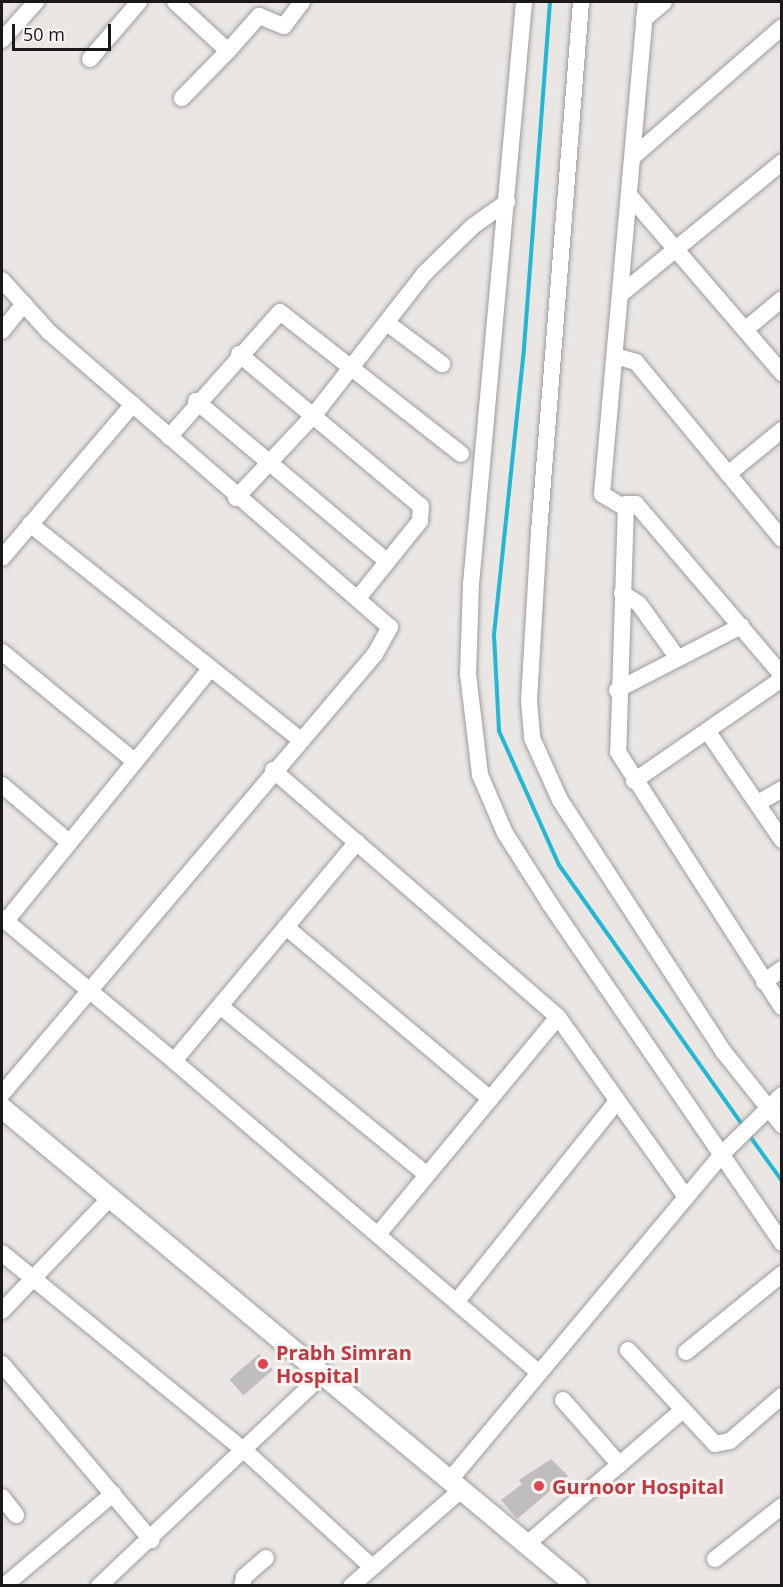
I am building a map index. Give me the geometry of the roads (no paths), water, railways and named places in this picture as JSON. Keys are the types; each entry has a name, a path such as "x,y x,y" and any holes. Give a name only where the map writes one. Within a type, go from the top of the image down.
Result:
{"main road":[{"path":"2,1108 577,1586"}],"street":[{"path":"2,40 36,2"},
{"path":"90,59 139,2"},
{"path":"175,2 228,51"},
{"path":"182,98 260,16 284,26 302,2"},
{"path":"524,2 471,584 468,674 480,775 505,833 647,1051 725,1151 782,1243"},
{"path":"581,2 539,532 529,701 532,738 560,800 723,1052 765,1109 782,1125"},
{"path":"625,508 602,494 646,2"},
{"path":"645,19 664,2"},
{"path":"634,156 782,27"},
{"path":"621,294 782,162"},
{"path":"629,195 678,249 782,373"},
{"path":"236,498 272,464 314,415 452,245 507,202"},
{"path":"2,280 49,332 236,498 387,620 389,631 375,654 298,739 2,1094"},
{"path":"746,329 782,299"},
{"path":"2,331 24,304"},
{"path":"169,437 196,401 280,312 461,454"},
{"path":"387,323 442,364"},
{"path":"239,354 421,506 420,521 358,598"},
{"path":"615,356 636,363 782,539"},
{"path":"196,401 387,561"},
{"path":"2,558 132,404"},
{"path":"728,474 782,430"},
{"path":"625,508 636,504 782,677 708,732 634,782"},
{"path":"625,508 617,690 618,752 634,782 782,1007"},
{"path":"30,524 298,739"},
{"path":"622,593 639,603 677,657"},
{"path":"617,690 677,657 741,626"},
{"path":"2,652 134,761"},
{"path":"210,669 4,920 380,1232 539,1373"},
{"path":"708,732 782,840"},
{"path":"273,770 558,1017 686,1197"},
{"path":"2,785 69,842"},
{"path":"758,803 782,789"},
{"path":"174,1061 357,842"},
{"path":"286,927 490,1099"},
{"path":"765,982 782,969"},
{"path":"220,1006 427,1175"},
{"path":"380,1232 558,1017"},
{"path":"351,1586 455,1486 539,1373 686,1197 725,1151 765,1109 782,1095"},
{"path":"457,1300 617,1101"},
{"path":"2,1311 111,1197"},
{"path":"2,1253 32,1280 245,1451 372,1567"},
{"path":"686,1352 782,1274"},
{"path":"628,1350 710,1440 725,1444 782,1396"},
{"path":"2,1364 151,1540"},
{"path":"99,1586 151,1540 322,1375"},
{"path":"563,1401 620,1465"},
{"path":"527,1544 683,1410"},
{"path":"4,1586 113,1494"},
{"path":"2,1497 16,1515"},
{"path":"715,1559 782,1506"},
{"path":"242,1586 244,1577 266,1558"}],"waterway":[{"path":"550,2 524,349 494,635 499,731 559,865 743,1126"},
{"path":"749,1135 782,1181"}],"place":[{"name":"Prabh Simran Hospital","path":"263,1364"},
{"name":"Gurnoor Hospital","path":"539,1486"}]}
